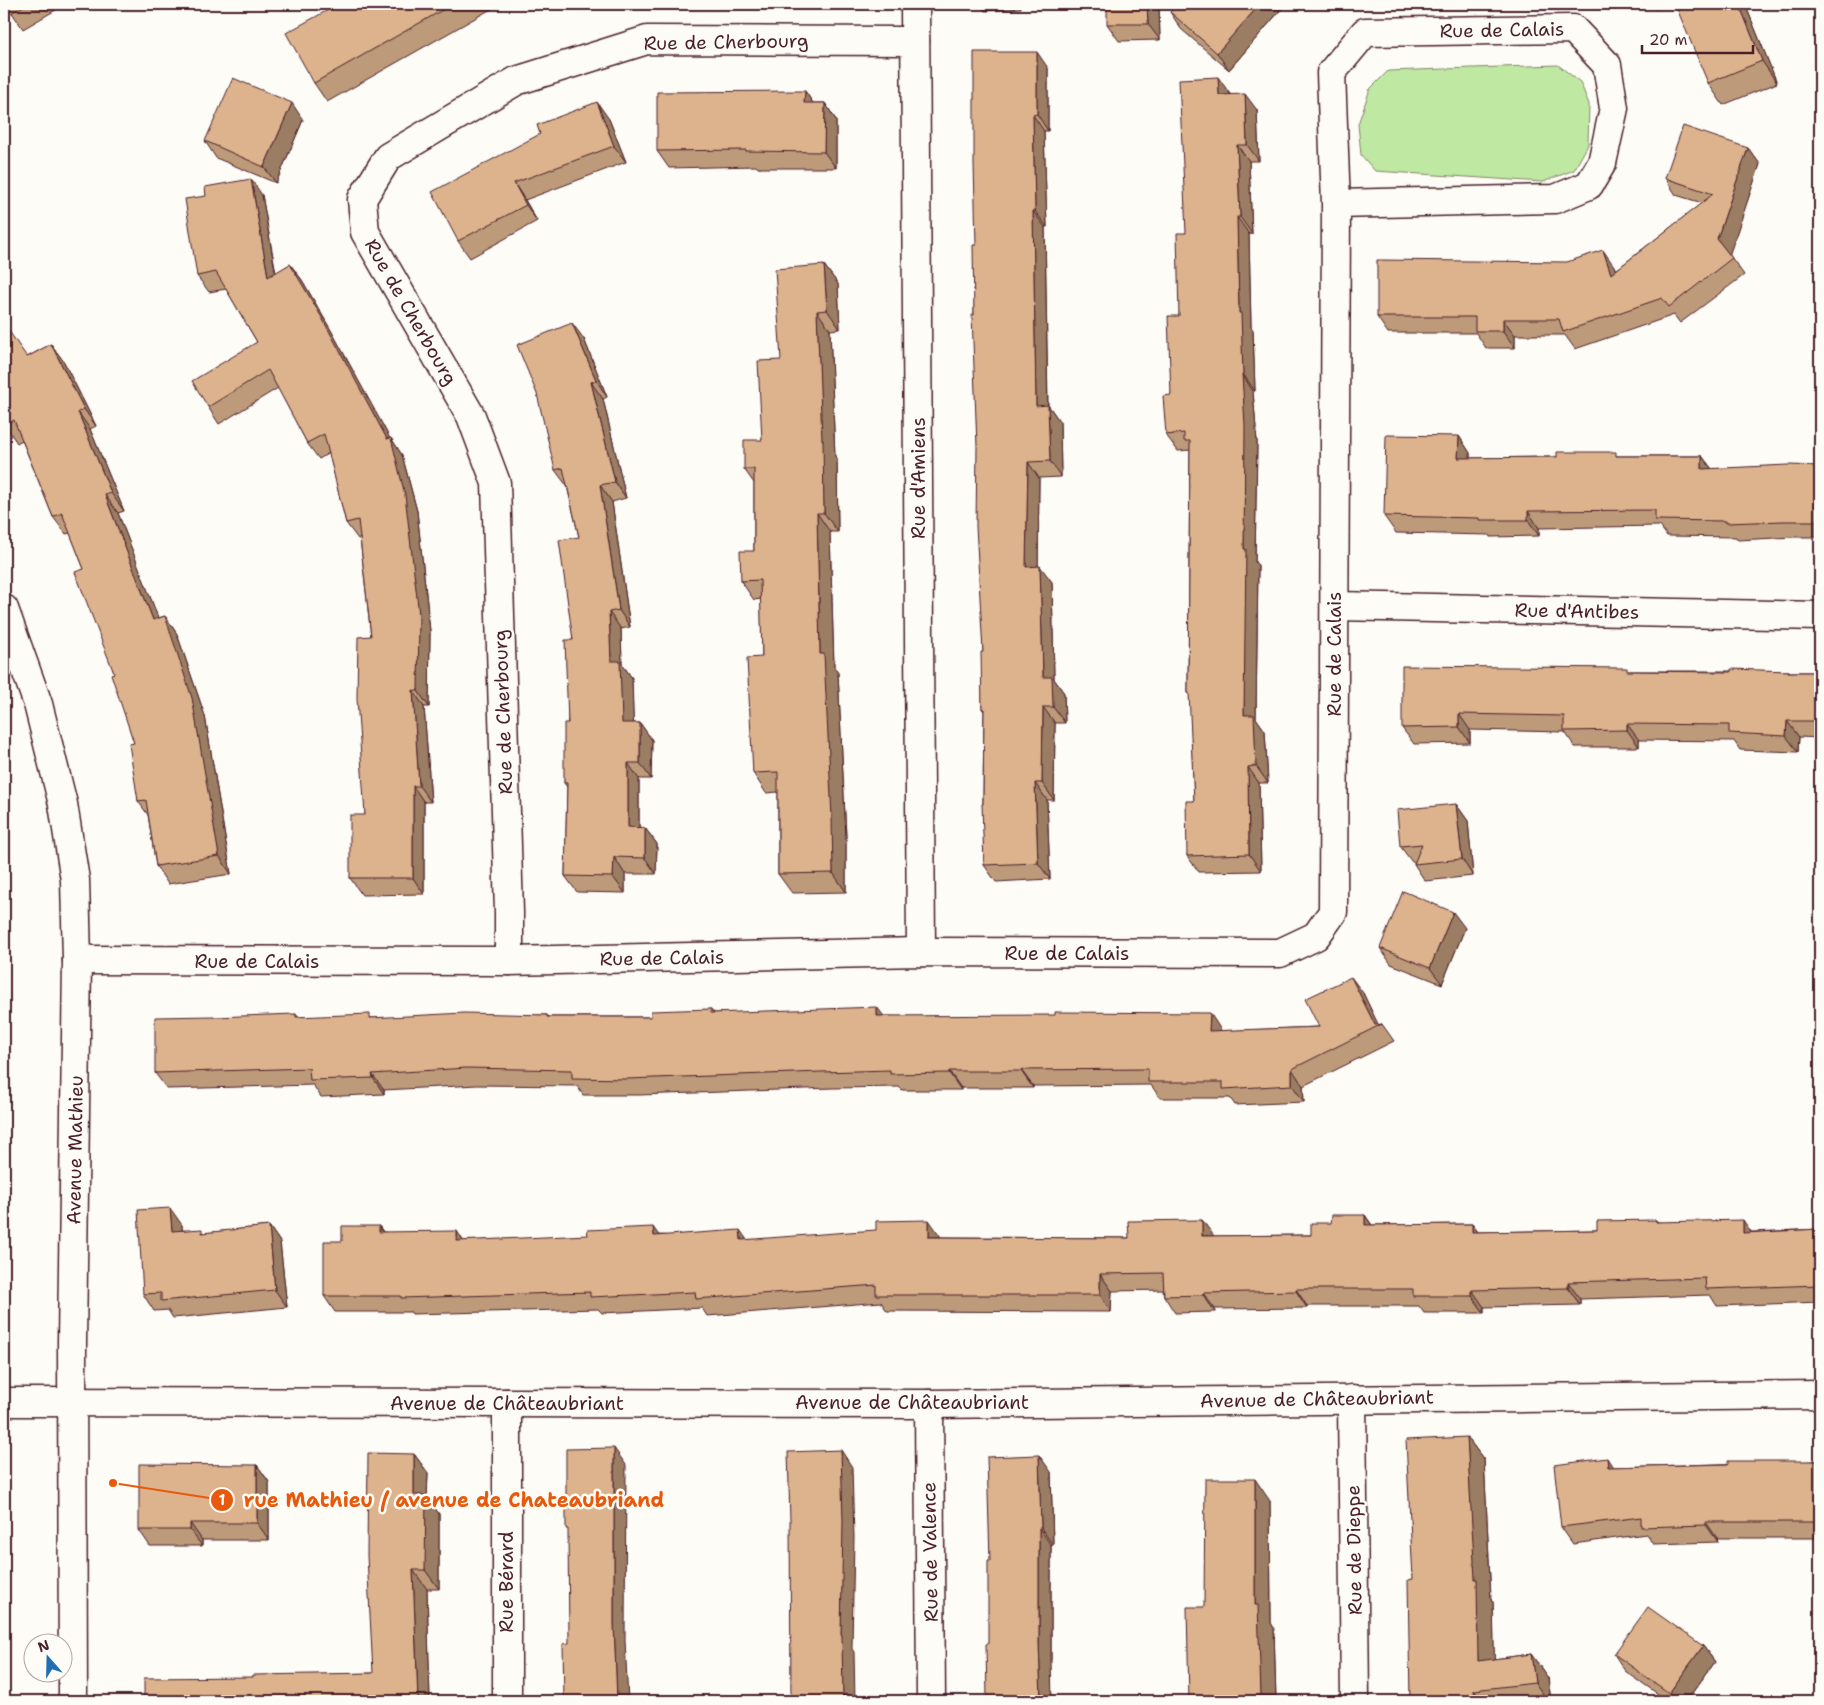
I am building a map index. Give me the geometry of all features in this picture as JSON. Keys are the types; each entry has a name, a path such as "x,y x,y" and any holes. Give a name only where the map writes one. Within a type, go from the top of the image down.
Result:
{"street":[{"name":"Rue d'Amiens","path":"914,4 916,41 921,952"},
{"name":"Rue de Calais","path":"77,960 509,961 921,952 1280,953 1316,936 1333,912 1336,204 1331,73 1365,32 1573,28 1607,65 1614,108 1602,163 1589,184 1555,199 1336,204"},
{"name":"Rue de Cherbourg","path":"509,961 509,902 496,483 471,416 365,232 362,199 388,157 516,81 647,40 916,41"},
{"name":"Rue d'Antibes","path":"1335,606 1820,616"},
{"name":"Avenue Mathieu","path":"4,609 38,704 63,804 75,880 77,960 72,1402 73,1701"},
{"name":"Avenue de Châteaubriant","path":"4,1402 929,1404 1820,1395"},
{"name":"Rue de Dieppe","path":"1352,1399 1355,1701"},
{"name":"Rue Bérard","path":"507,1403 507,1701"},
{"name":"Rue de Valence","path":"929,1404 931,1701"}],"green space":[{"path":"1558,65 1580,82 1589,104 1588,145 1574,170 1543,182 1375,171 1361,155 1358,124 1370,89 1388,71"}],"building":[{"path":"6,4 27,4 11,13"},
{"path":"339,4 453,4 314,83 286,33"},
{"path":"1107,4 1147,4 1148,24 1107,24"},
{"path":"1177,4 1260,4 1217,53 1170,12"},
{"path":"1675,4 1739,4 1762,61 1708,83"},
{"path":"974,52 1037,52 1037,114 1033,115 1036,406 1048,405 1050,461 1028,462 1026,567 1040,566 1043,677 1052,677 1053,707 1043,707 1042,783 1035,783 1038,863 984,865 982,804 984,709 982,709 981,652 983,652 976,526 977,446 972,315 974,315 973,245 976,245"},
{"path":"1218,77 1219,95 1245,94 1247,145 1237,145 1240,217 1237,217 1239,313 1241,313 1245,425 1244,715 1254,715 1256,766 1248,767 1249,854 1187,856 1186,801 1194,801 1188,693 1190,441 1184,441 1184,433 1166,435 1163,396 1171,395 1168,316 1179,316 1177,233 1186,233 1179,79"},
{"path":"233,78 292,103 264,167 205,141"},
{"path":"805,91 804,103 825,103 824,152 746,150 657,151 657,92"},
{"path":"597,102 614,146 514,183 526,205 458,241 432,192 540,134 537,125"},
{"path":"1683,126 1748,148 1717,239 1732,258 1669,307 1662,298 1563,332 1559,319 1503,319 1503,331 1475,331 1475,317 1377,317 1377,260 1567,262 1603,250 1611,274 1713,194 1665,178"},
{"path":"251,179 268,277 290,264 321,316 387,439 391,438 405,495 419,615 418,691 413,690 419,786 413,786 413,878 350,878 350,815 365,815 357,699 358,637 371,636 358,520 346,523 324,434 307,443 268,370 208,407 192,381 257,342 216,272 197,276 185,199 206,196 205,187"},
{"path":"824,265 827,310 817,311 823,440 824,513 817,513 820,654 824,654 833,873 778,874 778,772 753,773 747,658 762,657 760,580 741,581 740,551 754,551 754,469 744,469 744,440 762,440 758,361 781,360 775,269"},
{"path":"572,323 596,380 591,382 615,482 600,485 619,610 609,612 611,661 620,661 622,723 640,723 640,763 628,763 628,827 645,828 645,858 614,857 613,877 565,876 567,783 564,783 564,723 568,723 565,640 573,640 559,540 579,537 563,468 555,470 537,394 517,345"},
{"path":"4,324 27,357 51,344 84,409 78,412 111,493 105,495 153,620 165,616 192,698 219,856 156,866 146,800 138,801 129,744 134,743 111,674 114,673 75,572 84,569 62,513 53,517 14,420 5,425 4,423"},
{"path":"1386,435 1459,436 1458,458 1557,457 1557,452 1616,452 1616,456 1702,456 1702,469 1788,465 1820,466 1820,521 1726,523 1726,521 1655,520 1655,510 1528,511 1528,520 1384,516"},
{"path":"1402,666 1627,668 1627,671 1731,672 1731,669 1820,672 1820,721 1787,721 1786,736 1729,733 1729,725 1627,724 1627,730 1564,731 1564,716 1459,714 1459,727 1402,728"},
{"path":"1456,804 1462,859 1414,864 1422,844 1400,846 1397,810"},
{"path":"1403,891 1453,912 1430,968 1380,948"},
{"path":"1351,977 1375,1025 1382,1024 1292,1069 1292,1085 1223,1089 1223,1082 1148,1082 1148,1069 949,1071 949,1073 890,1074 890,1070 627,1079 572,1078 572,1070 466,1068 372,1074 373,1078 310,1080 309,1068 155,1073 155,1017 296,1014 296,1017 370,1014 370,1018 464,1013 547,1015 547,1017 651,1017 651,1011 711,1009 711,1013 877,1007 877,1016 1055,1015 1055,1012 1210,1013 1209,1031 1319,1027 1305,999"},
{"path":"170,1208 172,1231 202,1229 202,1233 269,1226 275,1290 161,1301 161,1293 143,1294 138,1210"},
{"path":"1332,1215 1365,1215 1365,1225 1472,1224 1472,1232 1597,1230 1597,1221 1656,1220 1656,1222 1743,1220 1743,1233 1820,1229 1820,1285 1706,1289 1705,1278 1568,1282 1568,1288 1472,1290 1472,1296 1413,1296 1413,1289 1296,1289 1296,1291 1203,1293 1203,1295 1164,1296 1163,1273 1100,1274 1100,1295 876,1295 876,1285 696,1299 695,1292 590,1297 590,1292 401,1298 401,1296 324,1296 324,1241 342,1241 342,1226 379,1226 379,1232 457,1231 457,1241 588,1235 587,1230 653,1227 654,1236 740,1230 741,1240 876,1230 876,1221 929,1220 929,1237 1129,1238 1128,1221 1202,1220 1202,1236 1311,1235 1311,1223 1331,1223"},
{"path":"1467,1437 1475,1579 1477,1579 1478,1661 1531,1654 1535,1683 1474,1690 1475,1701 1410,1701 1408,1580 1413,1579 1406,1440"},
{"path":"614,1448 614,1624 617,1701 564,1701 563,1644 569,1643 566,1449"},
{"path":"841,1450 843,1701 791,1701 788,1452"},
{"path":"368,1453 414,1454 414,1495 426,1495 425,1570 413,1570 418,1701 144,1701 144,1678 373,1673 367,1556"},
{"path":"1039,1455 1041,1528 1039,1528 1039,1643 1041,1701 987,1701 986,1644 988,1644 988,1561 990,1561 987,1457"},
{"path":"1607,1458 1608,1467 1728,1464 1728,1461 1820,1461 1820,1522 1706,1522 1706,1525 1641,1527 1641,1517 1561,1527 1554,1465"},
{"path":"139,1464 257,1465 257,1523 190,1523 190,1530 139,1530"},
{"path":"1205,1479 1255,1479 1255,1605 1258,1605 1261,1696 1255,1696 1255,1701 1189,1701 1187,1607 1204,1607"},
{"path":"1648,1607 1703,1646 1669,1693 1614,1654"}],"place":[{"name":"rue Mathieu / avenue de Chateaubriand","path":"113,1483"}]}
